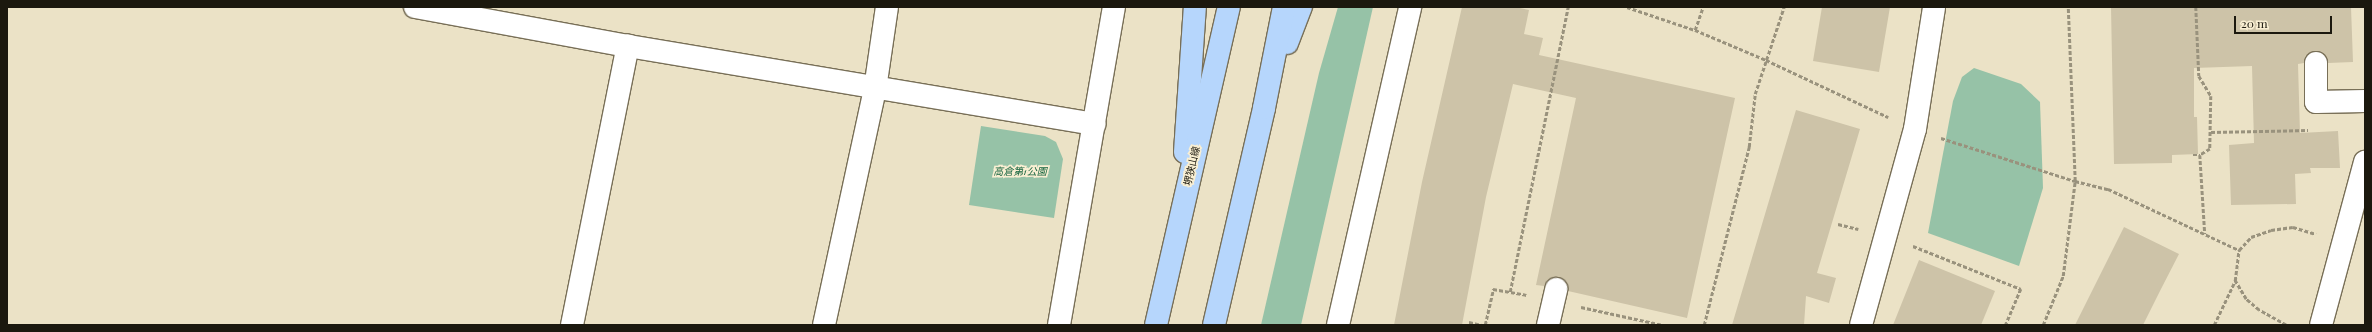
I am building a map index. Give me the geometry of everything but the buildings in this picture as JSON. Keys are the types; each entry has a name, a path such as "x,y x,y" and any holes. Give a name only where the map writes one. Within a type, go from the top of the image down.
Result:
{"main road":[{"path":"1180,221 1195,7"},
{"name":"堺狭山線","path":"1156,325 1229,7"},
{"path":"1214,325 1264,108 1284,7"},
{"path":"1264,108 1301,7"}],"street":[{"path":"416,7 875,89 1095,124"},
{"path":"824,325 875,89 887,7"},
{"path":"1059,325 1095,124 1114,7"},
{"path":"1338,325 1410,7"},
{"path":"1861,325 1915,129 1934,7"},
{"path":"572,325 628,46"},
{"path":"2316,63 2316,102 2365,101"},
{"path":"2321,325 2365,162"},
{"path":"1548,325 1555,295"}],"path":[{"path":"1510,292 1568,7"},
{"path":"1695,30 1703,7"},
{"path":"1704,325 1749,147 1755,94 1784,7"},
{"path":"2043,325 2063,276 2075,181 2068,7"},
{"path":"2193,155 2200,154 2210,149 2211,96 2198,76 2196,7"},
{"path":"2210,132 2317,130 2316,102"},
{"path":"2200,154 2205,234"},
{"path":"1838,224 1922,248 2021,289 2006,325"},
{"path":"2214,325 2235,281 2239,250 2251,237 2271,230 2293,227 2343,245"},
{"path":"2235,281 2246,299 2259,310 2286,325"},
{"path":"1469,322 1484,325 1493,289 1532,296"},
{"path":"1555,295 1663,325"}],"green space":[{"path":"1338,7 1373,7 1301,325 1261,325 1319,73"},
{"path":"1974,68 2021,84 2040,102 2043,188 2019,266 1928,233 1953,101 1962,77"},
{"name":"高倉第1公園","path":"981,126 1045,136 1056,142 1063,159 1054,218 969,205"}]}
